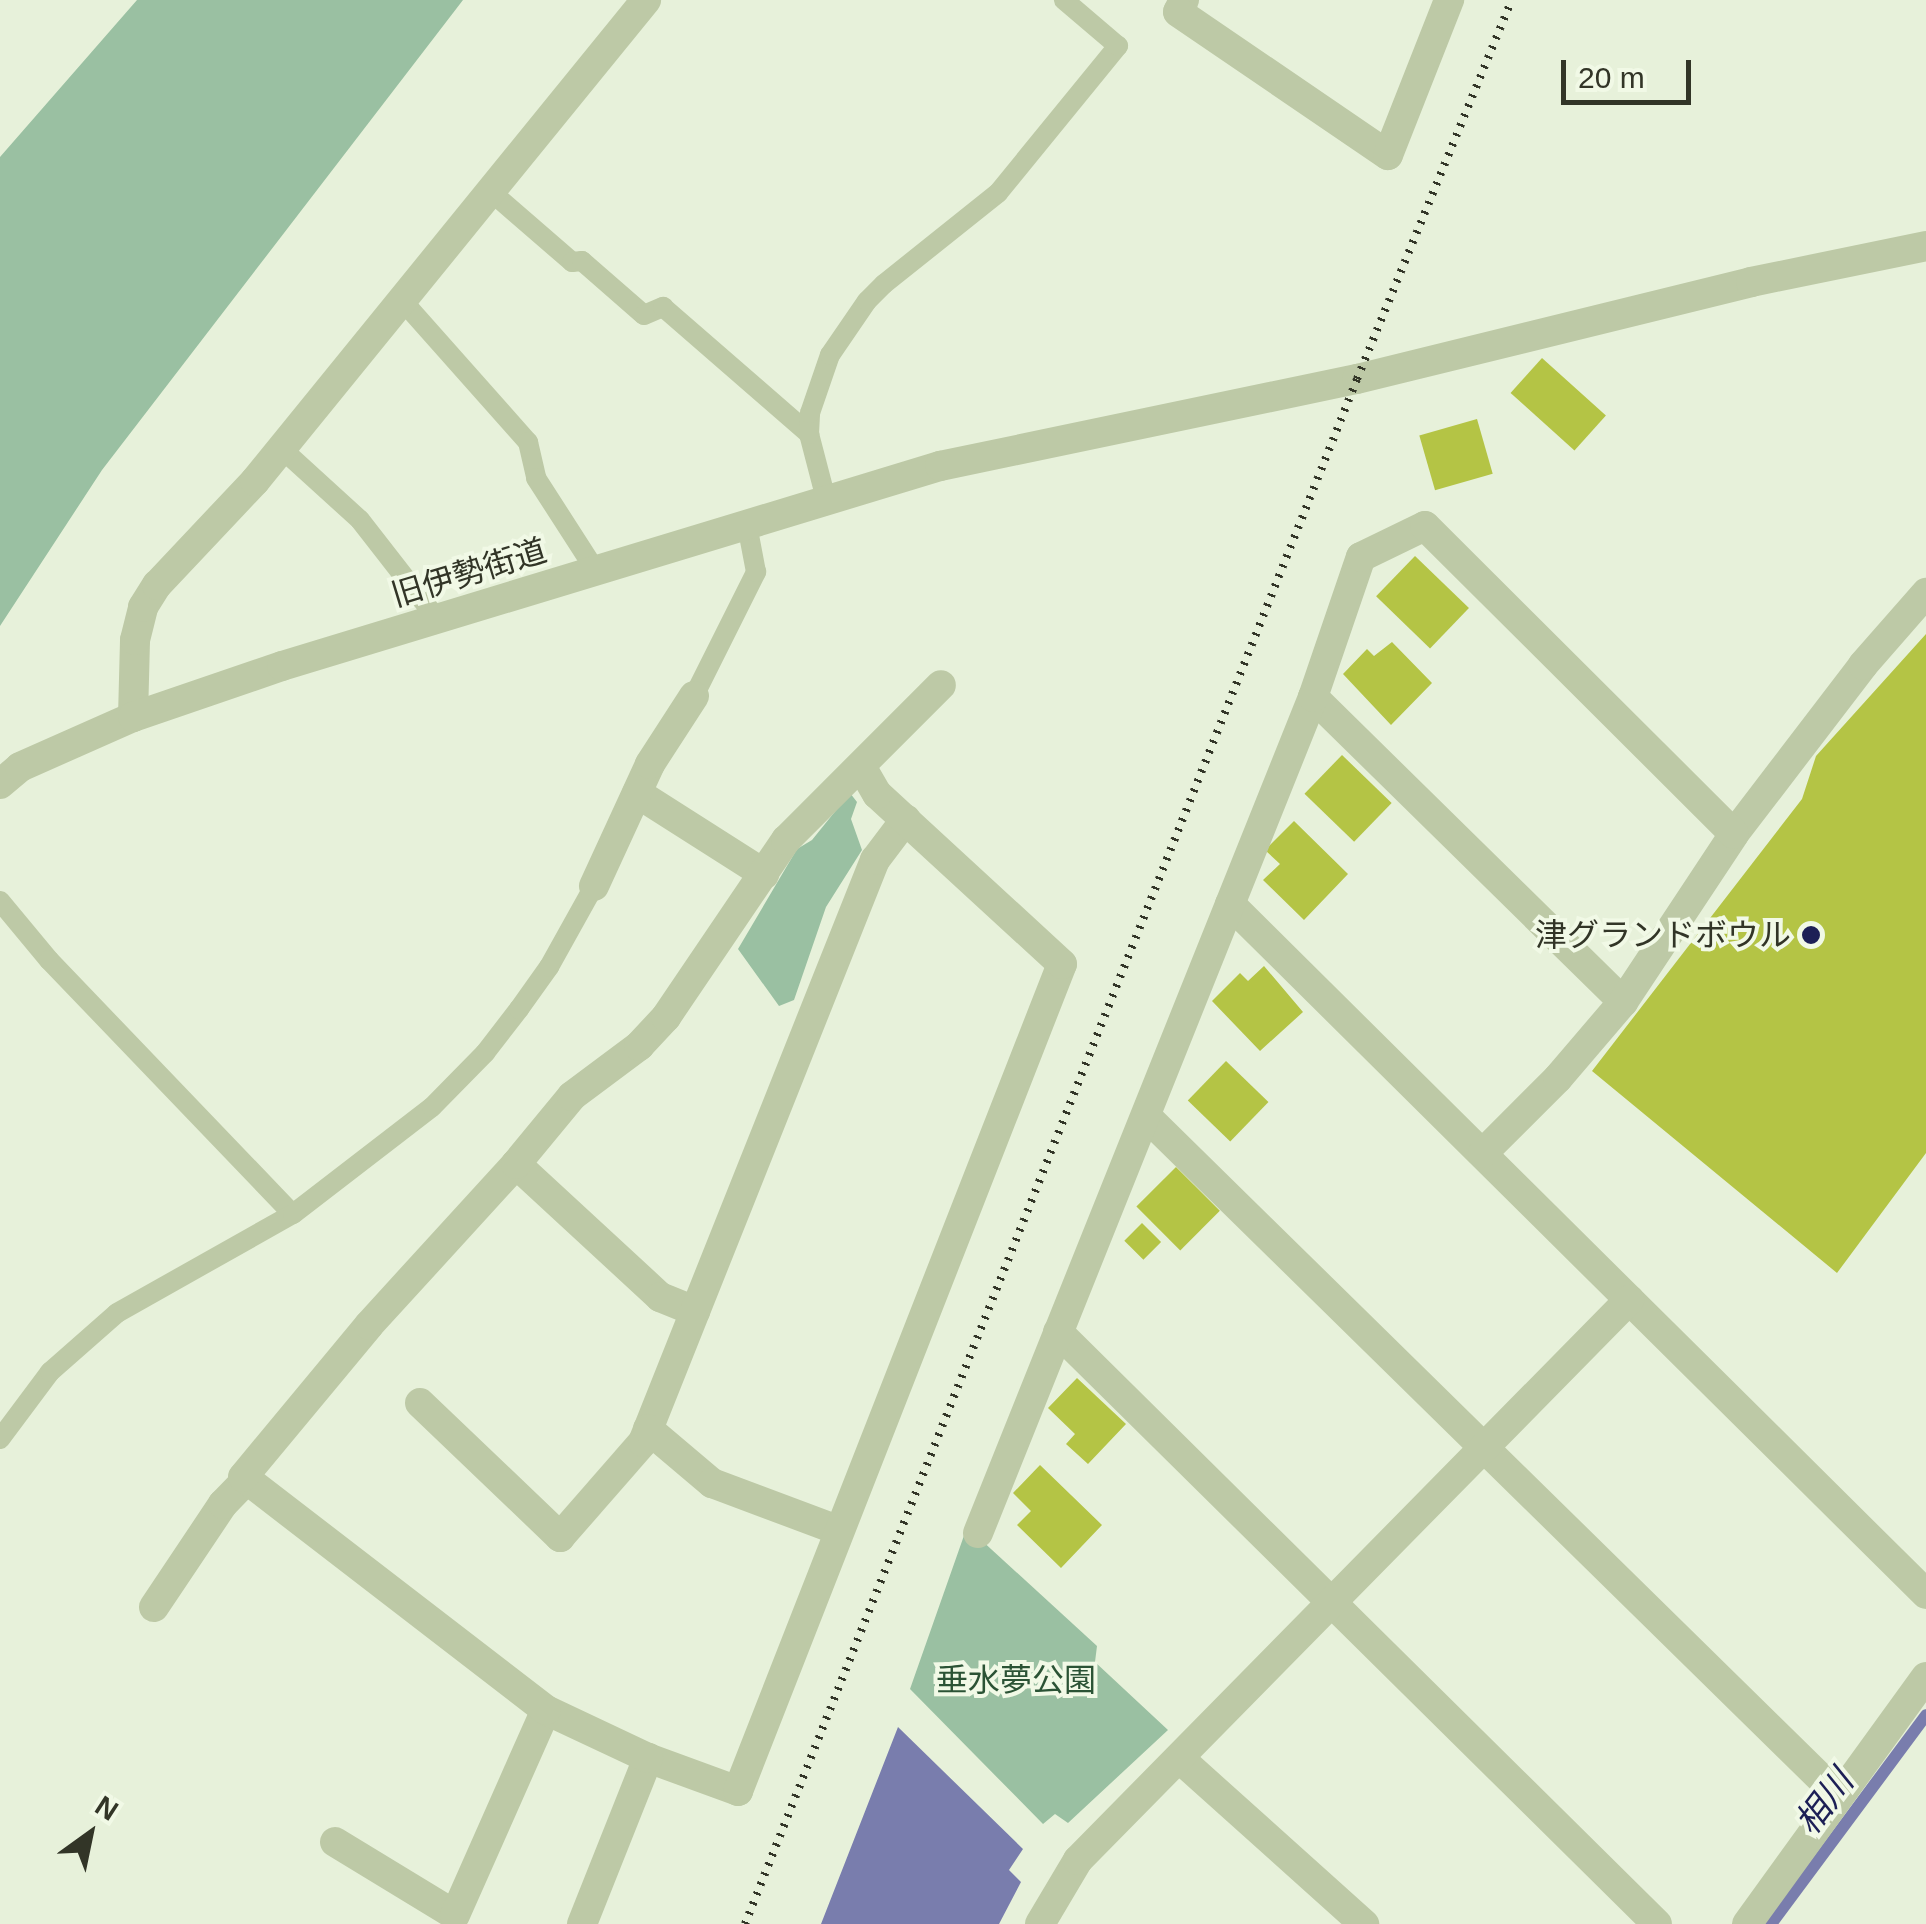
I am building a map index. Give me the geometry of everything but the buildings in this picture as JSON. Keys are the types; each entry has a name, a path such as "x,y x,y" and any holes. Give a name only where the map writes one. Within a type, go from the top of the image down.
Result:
{"street":[{"path":"134,717 135,640 143,607 168,571 282,448 400,298 646,0"},
{"path":"1184,0 1178,12 1388,155 1449,0"},
{"name":"旧伊勢街道","path":"0,784 20,768 134,717 437,619 940,466 1357,379 1750,282 1926,246"},
{"path":"978,1533 1122,1166 1148,1118 1313,696 1361,557 1424,526 1734,834"},
{"path":"1483,1153 1558,1078 1623,1002 1734,834 1863,666 1926,592"},
{"path":"861,766 877,794 1062,964 738,1791 648,1758 546,1710 244,1476 369,1325 516,1164 572,1096 639,1046 666,1016 786,840 941,686"},
{"path":"594,886 637,793 694,696"},
{"path":"1313,696 1623,1002"},
{"path":"637,793 764,874"},
{"path":"420,1403 560,1537 642,1442 875,860 906,819"},
{"path":"1230,904 1926,1594"},
{"path":"1148,1118 1838,1795"},
{"path":"516,1164 660,1297 695,1311"},
{"path":"1040,1924 1078,1860 1629,1300"},
{"path":"1058,1332 1657,1924"},
{"path":"648,1428 712,1483 838,1530"},
{"path":"154,1607 222,1504 246,1480"},
{"path":"1747,1924 1926,1677"},
{"path":"335,1842 456,1920 546,1710"},
{"path":"582,1924 648,1758"},
{"path":"1179,1758 1364,1924"}],"lane":[{"path":"827,503 808,434 810,413 830,355 867,301 998,194 1118,46 1064,0"},
{"path":"489,190 572,262 582,261 644,315 664,308 808,434"},
{"path":"400,298 528,442 536,478 596,571"},
{"path":"282,448 360,520 437,619"},
{"path":"694,696 756,572 747,526"},
{"path":"0,1439 50,1372 117,1313 293,1214 401,1136 485,1052 549,967 594,886"},
{"path":"0,901 49,960 293,1214"}],"green space":[{"path":"137,0 463,0 102,470 0,626 0,157"},
{"path":"850,793 857,802 851,819 862,850 826,907 794,1000 779,1006 738,949 797,849 812,840"},
{"name":"垂水夢公園","path":"967,1527 1097,1646 1095,1662 1168,1730 1068,1823 1055,1814 1043,1824 910,1689"}],"water":[{"path":"898,1727 1023,1849 1009,1870 1021,1882 999,1924 821,1924"}],"waterway":[{"name":"相川","path":"1771,1924 1926,1715"}],"railway":[{"path":"745,1924 1357,379 1512,0"}],"place":[{"name":"津グランドボウル","path":"1811,935"}]}
